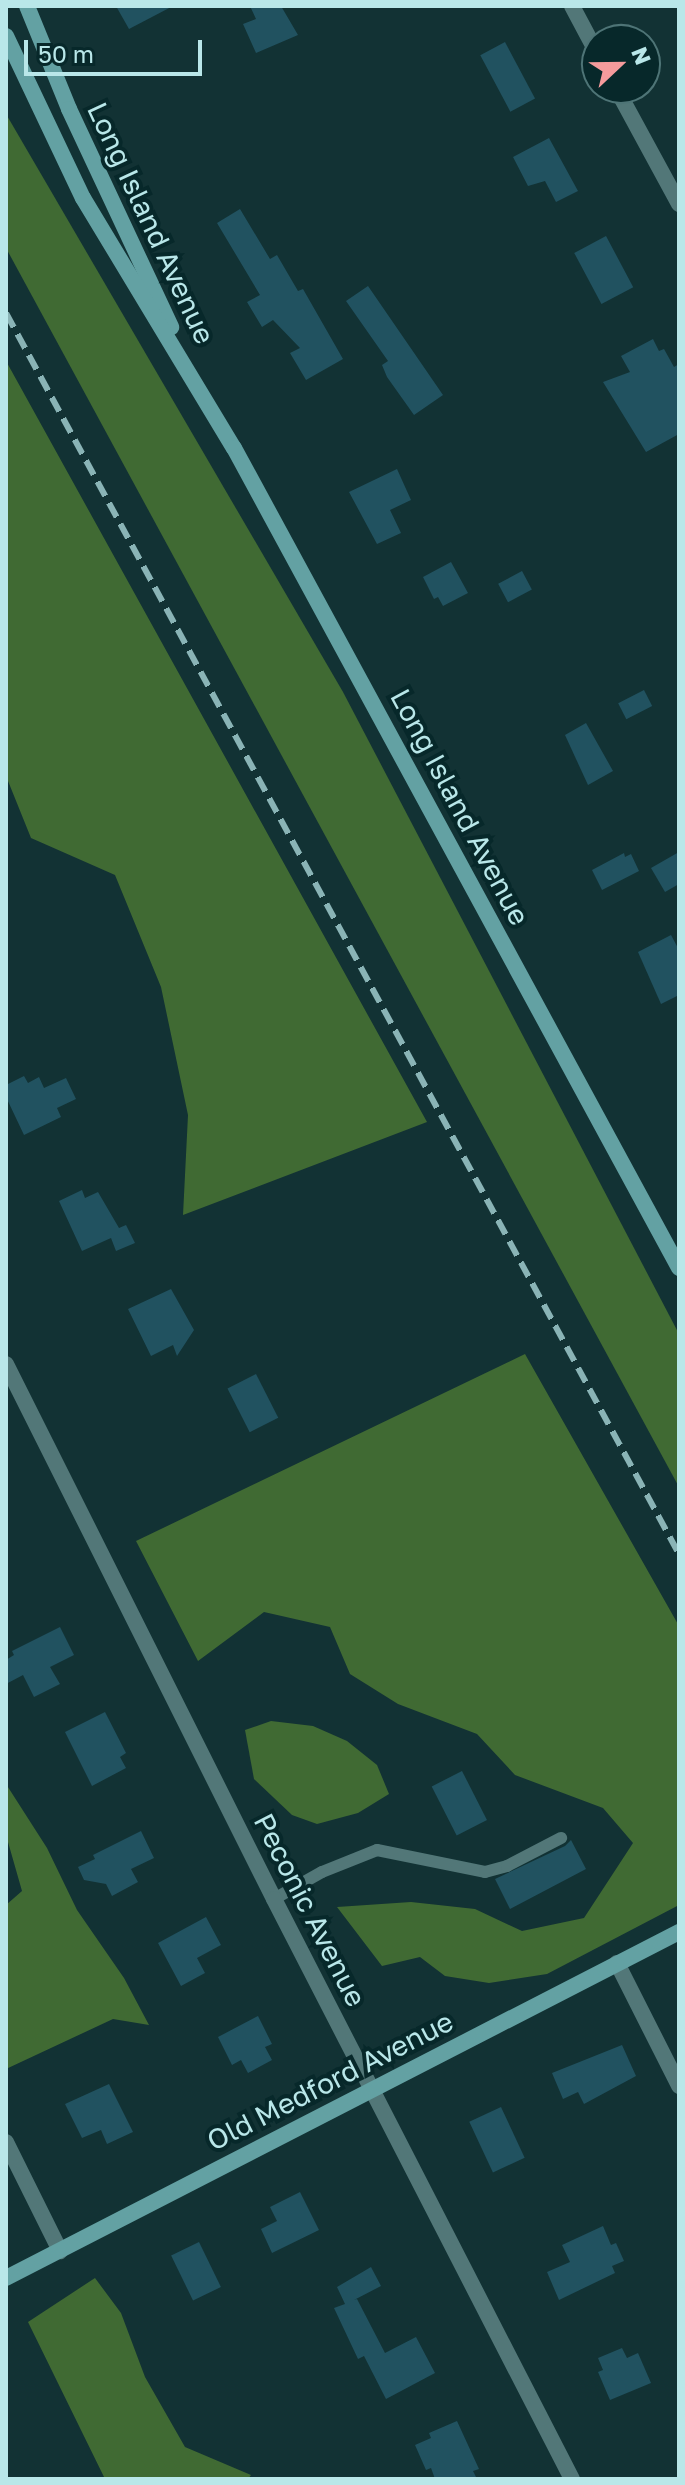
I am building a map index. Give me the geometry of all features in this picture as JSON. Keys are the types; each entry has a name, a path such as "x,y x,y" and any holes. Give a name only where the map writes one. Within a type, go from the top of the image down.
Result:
{"street":[{"name":"Long Island Avenue","path":"27,6 69,109 191,372 679,1268"},
{"path":"572,6 582,24"},
{"name":"Long Island Avenue","path":"6,36 83,198 120,264 191,372"},
{"path":"625,104 679,204"},
{"name":"Peconic Avenue","path":"6,1364 274,1899 572,2479"},
{"name":"Old Medford Avenue","path":"6,2278 679,1932"},
{"path":"617,1963 679,2086"},
{"path":"6,2142 60,2251"}],"lane":[{"path":"274,1899 322,1872 377,1850 485,1872 507,1866 561,1838"}],"green space":[{"path":"6,114 343,692 679,1334 679,1487 6,248"},
{"path":"6,361 427,1122 183,1215 188,1115 161,987 115,875 31,838 6,776"},
{"path":"525,1354 679,1626 679,1905 547,1974 489,1983 445,1976 420,1957 382,1966 337,1907 411,1902 475,1909 522,1931 584,1918 633,1843 603,1808 515,1775 477,1734 398,1704 350,1674 330,1627 264,1612 198,1661 136,1541"},
{"path":"271,1721 313,1726 347,1741 377,1765 389,1794 358,1813 317,1824 292,1815 254,1779 245,1730"},
{"path":"6,1784 47,1848 77,1910 124,1978 149,2025 113,2019 6,2069 6,1905 22,1891 6,1835"},
{"path":"95,2278 121,2313 145,2377 185,2447 251,2475 248,2479 105,2479 28,2322"}],"building":[{"path":"116,6 173,6 129,29"},
{"path":"250,6 281,6 298,35 256,53 243,24 256,19"},
{"path":"505,42 535,99 510,112 480,55"},
{"path":"549,138 578,191 556,202 545,181 528,186 513,157"},
{"path":"240,209 270,259 277,255 298,291 303,289 343,359 306,380 290,353 300,348 273,320 262,327 247,302 260,295 217,223"},
{"path":"606,236 633,287 601,304 574,253"},
{"path":"368,286 443,395 414,415 387,377 382,365 388,361 346,301"},
{"path":"653,339 659,351 664,349 674,367 679,364 679,434 646,452 603,382 630,372 621,356"},
{"path":"397,469 411,500 390,510 401,533 377,544 349,492"},
{"path":"451,562 468,593 443,606 438,597 434,599 423,577"},
{"path":"522,571 532,590 508,602 498,584"},
{"path":"644,690 652,706 626,719 618,703"},
{"path":"586,723 613,771 588,785 565,735"},
{"path":"679,852 679,884 665,892 651,868"},
{"path":"624,853 625,857 631,854 639,871 602,890 592,870"},
{"path":"671,935 679,950 679,995 661,1004 638,952"},
{"path":"24,1076 28,1083 39,1077 44,1088 66,1078 76,1099 57,1108 61,1117 24,1135 6,1097 6,1085"},
{"path":"82,1190 85,1198 98,1192 119,1228 126,1225 135,1243 116,1251 111,1238 82,1251 59,1201"},
{"path":"171,1289 194,1330 177,1356 173,1345 151,1356 128,1309"},
{"path":"256,1374 278,1418 250,1432 227,1389"},
{"path":"60,1627 74,1655 50,1667 60,1684 34,1697 23,1675 6,1684 6,1660 14,1655 12,1651"},
{"path":"105,1712 126,1753 120,1757 126,1768 92,1786 65,1732"},
{"path":"462,1771 487,1820 457,1835 432,1786"},
{"path":"141,1831 154,1858 131,1869 138,1882 112,1896 106,1884 84,1880 78,1867 95,1859 93,1855"},
{"path":"571,1840 586,1869 510,1909 495,1879 565,1846"},
{"path":"206,1917 221,1945 197,1958 205,1973 181,1986 158,1943"},
{"path":"258,2016 272,2044 265,2047 272,2060 248,2073 241,2060 232,2065 218,2037"},
{"path":"622,2045 636,2076 584,2104 578,2092 563,2099 552,2073"},
{"path":"109,2084 133,2132 107,2144 101,2130 82,2138 65,2104"},
{"path":"501,2107 525,2158 493,2173 469,2122"},
{"path":"300,2192 319,2230 272,2253 261,2229 277,2221 270,2207"},
{"path":"603,2226 611,2245 616,2243 624,2261 612,2266 615,2273 559,2300 547,2272 570,2262 562,2245"},
{"path":"199,2242 221,2287 193,2301 171,2256"},
{"path":"371,2267 381,2286 354,2300 357,2299 385,2353 416,2337 435,2373 386,2399 364,2356 358,2359 334,2308 345,2304 337,2287"},
{"path":"622,2348 627,2358 638,2353 651,2383 610,2400 598,2372 603,2370 598,2358"},
{"path":"457,2421 479,2469 473,2471 477,2479 435,2479 431,2468 426,2470 415,2445 431,2438 429,2433"}],"railway":[{"path":"6,313 679,1554"}]}
